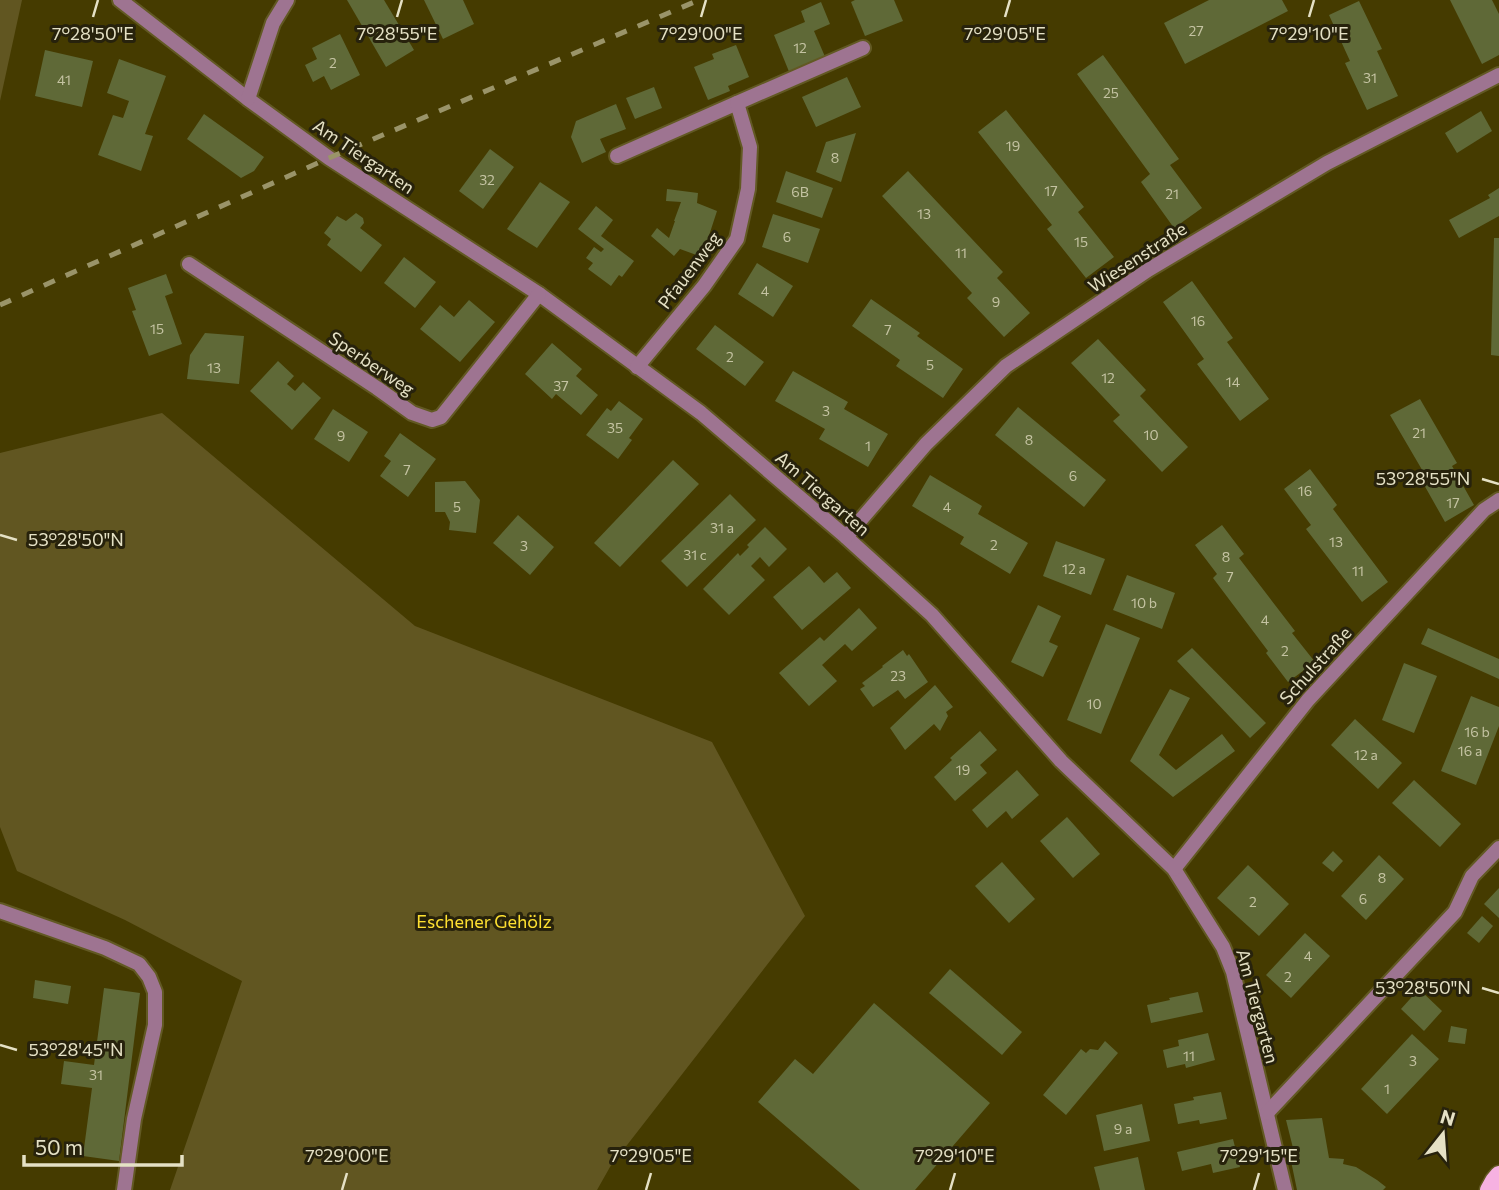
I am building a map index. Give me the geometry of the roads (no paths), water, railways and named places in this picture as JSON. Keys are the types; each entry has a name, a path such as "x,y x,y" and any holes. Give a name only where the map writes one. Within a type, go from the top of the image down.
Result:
{"main road":[{"path":"1489,1190 1499,1175"}],"street":[{"name":"Am Tiergarten","path":"120,0 248,99 340,165 539,294 701,413 846,537 932,615 1061,761 1174,869 1223,947 1233,972 1285,1190"},
{"path":"248,99 272,23 287,0"},
{"path":"617,156 863,48"},
{"name":"Wiesenstraße","path":"846,537 926,444 1006,366 1148,270 1327,163 1499,75"},
{"name":"Pfauenweg","path":"637,367 704,286 737,239 748,188 750,147 737,103"},
{"name":"Sperberweg","path":"189,264 412,413 432,420 441,417 539,294"},
{"name":"Schulstraße","path":"1174,869 1308,700 1484,510 1499,500"},
{"path":"1266,1113 1455,912 1472,876 1499,848"},
{"path":"0,911 105,948 139,964 149,976 156,992 155,1025 134,1119 124,1190"}],"railway":[{"path":"0,305 329,158 699,0"}],"park label":[{"name":"Eschener Gehölz","path":"484,921"}]}
